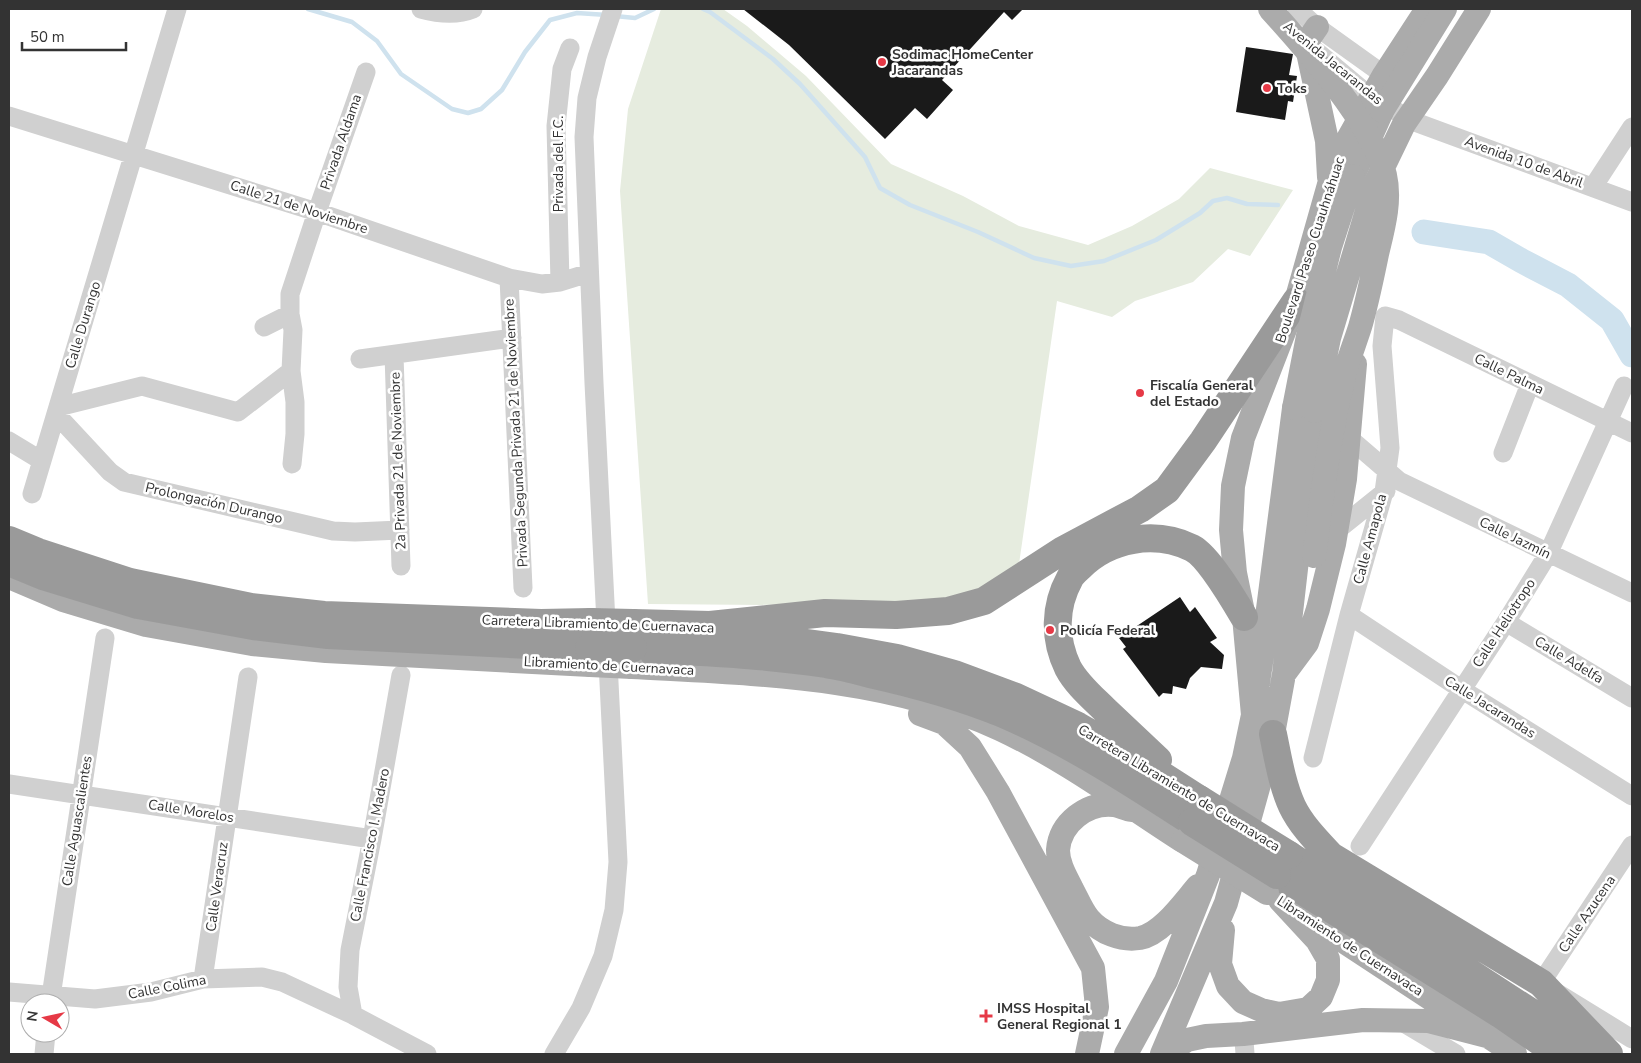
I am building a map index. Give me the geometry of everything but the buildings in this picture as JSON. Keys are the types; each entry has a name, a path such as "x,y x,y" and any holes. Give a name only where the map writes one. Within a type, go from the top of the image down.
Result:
{"highway":[{"path":"710,625 825,614 896,615 948,611 984,602 1063,550 1140,509 1167,490 1204,441 1296,301"},
{"path":"1189,825 1069,669 1060,646 1056,622 1060,600 1071,576 1089,558 1116,543 1141,538 1165,538 1194,548 1212,568 1244,617"},
{"name":"Carretera Libramiento de Cuernavaca","path":"9,540 38,552 130,582 251,607 324,615 541,623 590,645"},
{"name":"Carretera Libramiento de Cuernavaca","path":"9,562 43,576 138,605 253,626 328,635 632,646 755,656 827,664 891,678 948,694 1001,713 1068,745 1147,793 1189,825 1278,881 1500,1014 1558,1054"},
{"name":"Carretera Libramiento de Cuernavaca","path":"632,646 710,625 778,639 897,658 954,674 1016,697 1078,726 1149,767 1189,825"},
{"path":"1273,734 1283,778 1293,807 1310,833 1331,856 1541,983 1609,1054"},
{"name":"Carretera Libramiento de Cuernavaca","path":"1278,881 1596,1054"}],"main road":[{"path":"1268,9 1334,86 1360,123 1381,163 1387,189 1386,214 1366,303 1336,409 1305,561"},
{"name":"Boulevard Paseo Cuauhnáhuac","path":"1253,715 1244,617 1232,552 1231,508 1234,478 1243,438 1250,414 1296,301 1330,181 1348,138 1382,90 1427,9"},
{"path":"1322,118 1382,90 1438,9"},
{"name":"Boulevard Paseo Cuauhnáhuac","path":"1126,1054 1166,981 1208,875 1244,758 1261,663 1294,408 1308,336 1330,247 1353,176 1382,111 1445,9"},
{"path":"1162,1054 1226,903 1273,734 1284,674 1301,616 1314,411 1329,338 1375,184 1404,124 1479,9"},
{"path":"1377,241 1371,224 1371,213 1380,182 1410,116 1490,9"},
{"path":"1312,35 1330,181"},
{"path":"1284,674 1307,643 1326,576 1345,479 1354,369 1374,314 1377,241 1388,186 1410,116"},
{"path":"1296,301 1305,289 1319,283 1335,283 1348,288 1362,305 1374,314"},
{"path":"9,527 43,542 134,571 252,596 325,605 542,615 590,645"},
{"name":"Libramiento de Cuernavaca","path":"9,578 63,600 146,624 252,644 326,651 590,645"},
{"name":"Libramiento de Cuernavaca","path":"632,646 730,672 823,682 889,692 943,707 999,729 1061,761 1136,811 1189,825 1278,881 1490,1038 1515,1054"},
{"path":"823,682 901,706 944,723 970,747 998,792 1093,968 1097,1007 1087,1054"},
{"path":"1136,811 1112,805 1094,807 1074,817 1063,831 1058,850 1062,869 1088,918 1103,931 1120,938 1140,938 1159,930 1208,875"},
{"path":"1226,903 1220,964 1228,986 1243,1002 1261,1010 1279,1014 1308,1009 1320,998 1328,980 1328,959 1278,881"},
{"path":"1166,1054 1188,1040 1206,1036 1243,1034 1363,1020 1398,1019 1428,1022 1490,1038"}],"street":[{"name":"Calle Durango","path":"32,494 177,9"},
{"path":"421,9 448,14 462,13 473,9"},
{"name":"Avenida Jacarandas","path":"1268,9 1312,35 1382,90 1410,116"},
{"name":"Avenida Jacarandas","path":"1298,9 1312,35 1382,90"},
{"path":"554,1054 581,1008 603,956 614,910 618,862 584,136 587,98 597,57 611,16"},
{"name":"Privada del F.C.","path":"560,282 556,126 562,70 570,48"},
{"name":"Privada Aldama","path":"291,370 293,330 290,314 290,294 366,72"},
{"name":"Calle 21 de Noviembre","path":"9,116 317,212 509,278 542,284 560,282 589,273"},
{"name":"Avenida 10 de Abril","path":"1410,116 1632,202"},
{"path":"1594,187 1632,127"},
{"name":"Privada Segunda Privada 21 de Noviembre","path":"509,278 523,588"},
{"path":"264,327 290,314"},
{"name":"Calle Palma","path":"1374,314 1399,320 1632,434"},
{"name":"Calle Amapola","path":"1313,758 1349,615 1384,492 1393,476 1382,346 1374,314"},
{"name":"2a Privada 21 de Noviembre","path":"360,359 512,338"},
{"name":"2a Privada 21 de Noviembre","path":"394,355 401,566"},
{"path":"57,411 142,386 238,412 291,370"},
{"path":"291,370 295,402 295,434 292,464"},
{"path":"1503,453 1530,384"},
{"name":"Calle Heliotropo","path":"1360,846 1548,554 1624,386"},
{"name":"Prolongación Durango","path":"57,411 110,472 124,482 333,531 400,530"},
{"name":"Calle Jazmín","path":"1349,438 1393,476 1548,554 1632,593"},
{"path":"9,441 42,461"},
{"path":"1336,531 1384,492"},
{"name":"Calle Jacarandas","path":"1349,615 1461,689 1632,796"},
{"name":"Calle Adelfa","path":"1506,622 1632,698"},
{"name":"Calle Aguascalientes","path":"51,993 105,638"},
{"name":"Calle Francisco I. Madero","path":"353,1015 348,987 350,950 401,675"},
{"name":"Calle Veracruz","path":"203,979 248,677"},
{"name":"Calle Morelos","path":"9,784 372,839"},
{"name":"Calle Azucena","path":"1541,983 1632,845"},
{"name":"Calle Colima","path":"70,1000 95,999 151,992 203,979 262,977 276,980 353,1015 427,1054"},
{"path":"1541,983 1632,1039"},
{"path":"1398,1019 1456,1054"}],"shaded area":[{"path":"661,9 723,9 747,26 806,76 891,164 963,196 1019,226 1088,245 1132,226 1179,199 1210,168 1293,190 1250,256 1228,249 1193,282 1135,301 1112,317 1057,301 1018,571 980,590 909,606 648,604 620,191 628,109"}],"waterway":[{"path":"308,9 352,22 377,41 401,74 452,109 468,113 481,109 502,90 525,52 550,20 577,13 607,15"},
{"path":"615,16 635,18 654,9"},
{"path":"703,9 710,12 773,59 800,84 865,157 880,188 910,205 978,232 1034,258 1071,266 1104,261 1156,240 1200,213 1213,201 1227,198 1247,204 1278,205"},
{"path":"1424,232 1489,242 1568,285 1612,320 1632,355"}],"place":[{"name":"Sodimac HomeCenter Jacarandas","path":"882,62"},
{"name":"Toks","path":"1267,88"},
{"name":"Fiscalía General del Estado","path":"1140,393"},
{"name":"Policía Federal","path":"1050,630"},
{"name":"IMSS Hospital General Regional 1","path":"986,1016"}]}
